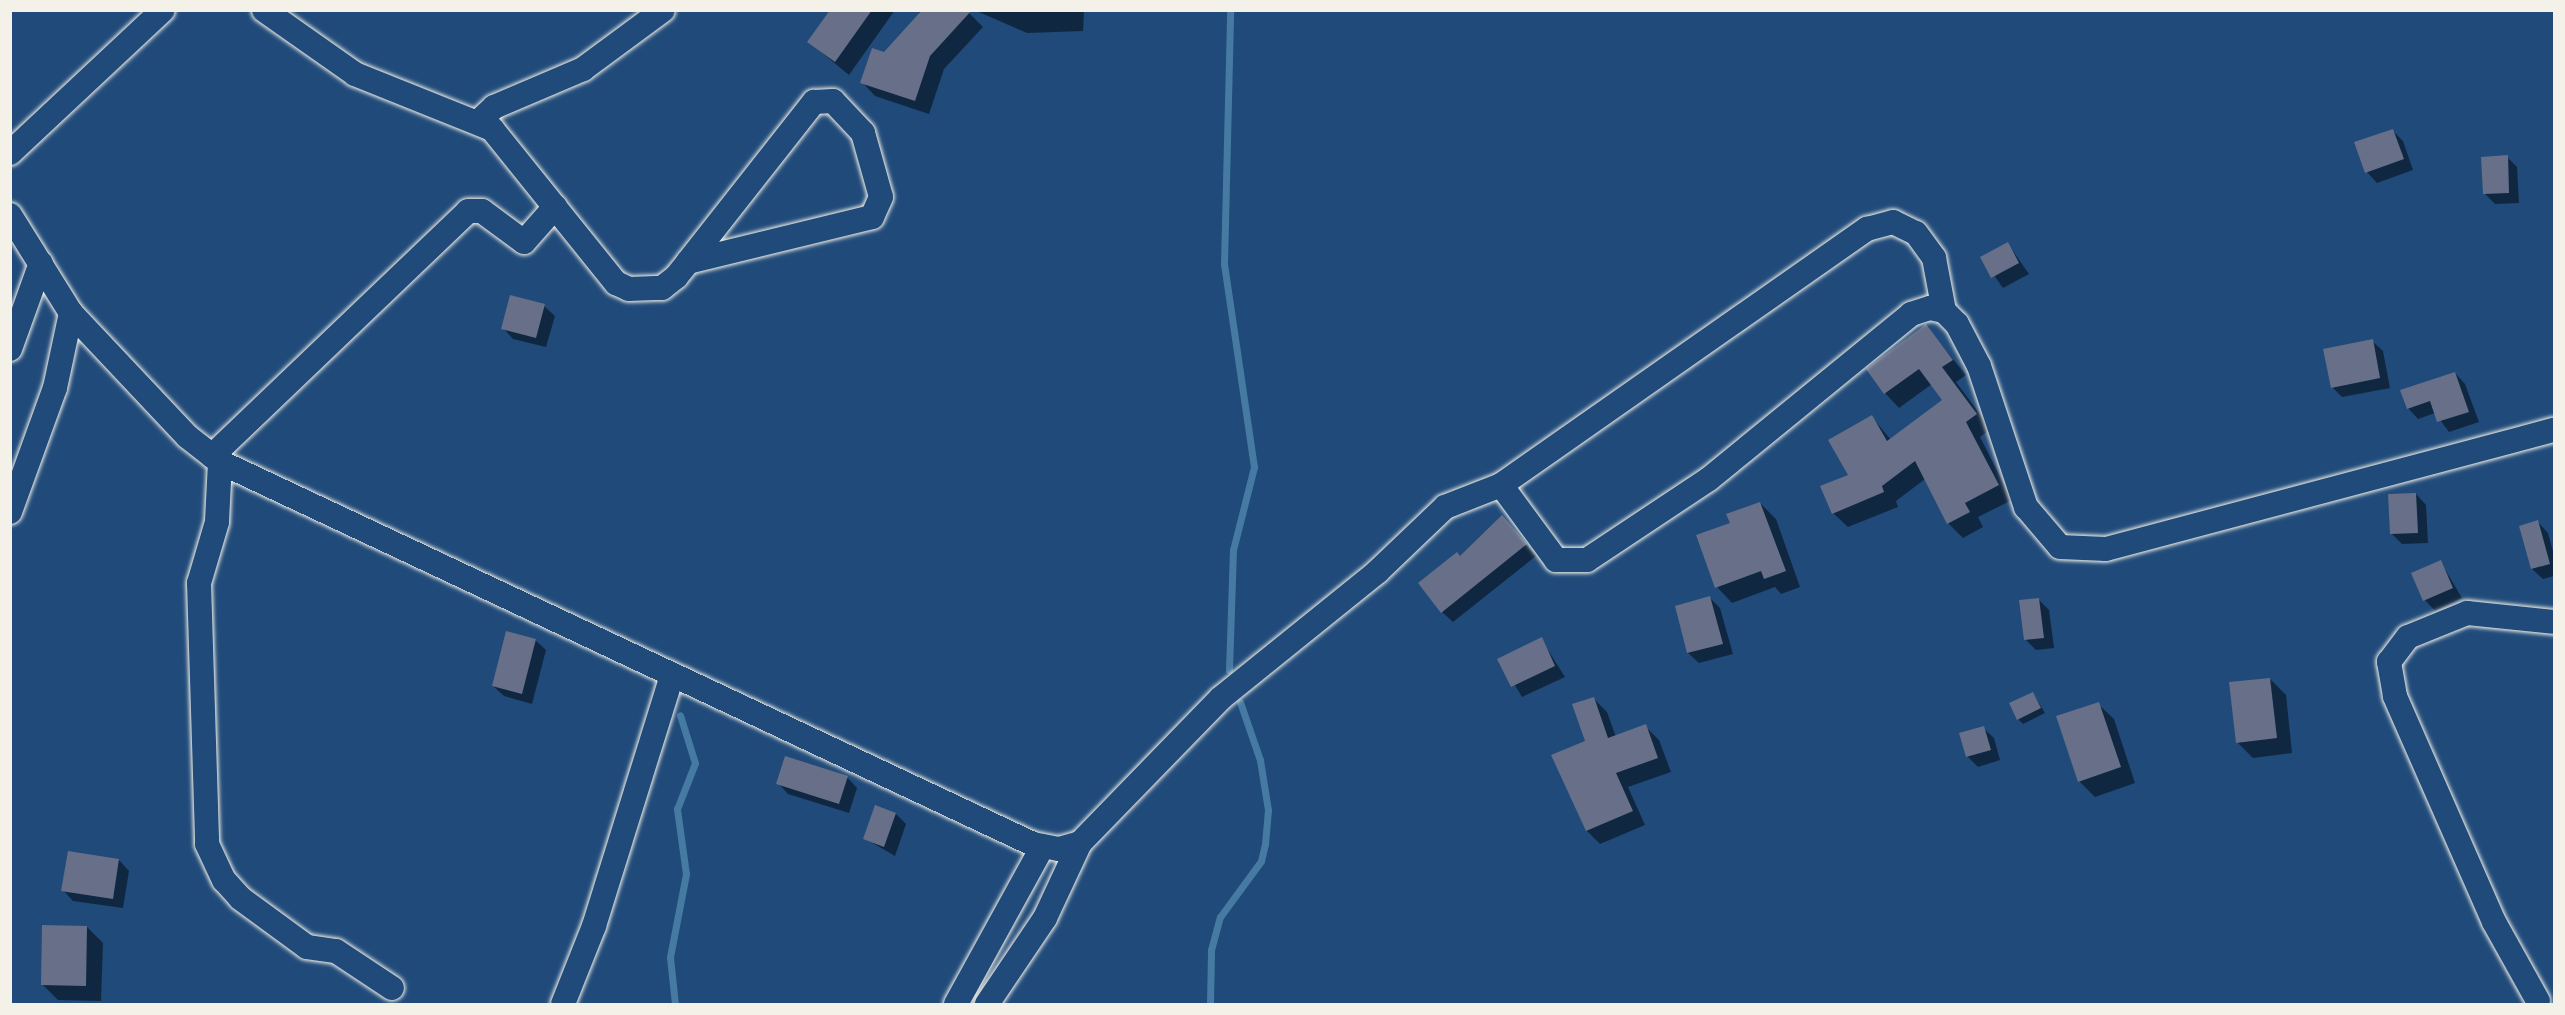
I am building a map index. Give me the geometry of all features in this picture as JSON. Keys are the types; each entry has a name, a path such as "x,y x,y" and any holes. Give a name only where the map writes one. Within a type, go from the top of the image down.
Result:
{"street":[{"path":"10,153 163,10"},
{"path":"264,10 355,74 492,129 616,283 629,289 662,288 688,262 814,102 832,101 863,133 881,197 872,217 688,262"},
{"path":"478,122 494,107 584,69 663,10"},
{"path":"392,988 336,951 307,947 248,905 224,880 207,844 200,583 217,522 216,459 468,211 482,211 524,242 555,207"},
{"path":"10,215 71,314 216,459 672,675 1043,846 1059,849 1080,843"},
{"path":"987,1005 1045,918 1080,843 1254,669 1353,592 1445,507 1501,484 1867,229 1893,222 1916,234 1934,258 1944,311 1957,324 1978,366 2026,507 2060,547 2106,549 2554,430"},
{"path":"10,349 41,264"},
{"path":"1501,484 1556,560 1587,560 1709,479 1911,314 1944,311"},
{"path":"10,512 55,388 71,314"},
{"path":"2538,1001 2494,922 2395,696 2389,662 2408,637 2467,613 2554,622"},
{"path":"562,1005 594,926 672,675"},
{"path":"956,1005 1043,846"}],"building":[{"path":"830,10 872,10 835,62 807,42"},
{"path":"922,10 972,10 930,56 915,101 860,83 872,48 884,52"},
{"path":"2393,129 2404,159 2365,173 2354,142"},
{"path":"2508,155 2509,193 2483,194 2481,157"},
{"path":"2008,242 2019,263 1991,278 1980,257"},
{"path":"510,295 545,304 536,338 501,329"},
{"path":"1926,324 1953,360 1942,367 1977,414 1966,422 1999,485 1965,503 1970,512 1947,524 1915,461 1882,486 1884,492 1832,514 1820,486 1848,475 1828,440 1872,415 1887,441 1942,400 1919,369 1884,394 1866,369"},
{"path":"2373,339 2380,378 2331,388 2323,349"},
{"path":"2455,372 2469,412 2437,422 2430,401 2407,409 2400,390"},
{"path":"2416,493 2418,533 2390,534 2388,494"},
{"path":"1760,502 1786,571 1764,579 1761,571 1715,588 1696,535 1730,523 1726,514"},
{"path":"1502,515 1527,544 1441,613 1418,583 1457,552 1460,556"},
{"path":"2538,520 2550,564 2531,569 2519,526"},
{"path":"2441,560 2453,588 2423,601 2411,573"},
{"path":"1710,596 1723,644 1687,653 1675,606"},
{"path":"2039,598 2044,638 2024,640 2019,600"},
{"path":"506,631 536,639 522,694 492,686"},
{"path":"1542,637 1555,666 1511,687 1497,659"},
{"path":"2270,678 2277,738 2236,743 2229,682"},
{"path":"2033,692 2041,708 2017,720 2009,703"},
{"path":"1594,697 1608,738 1646,724 1658,758 1616,773 1633,811 1586,831 1551,755 1585,741 1572,704"},
{"path":"2099,702 2121,767 2078,782 2056,716"},
{"path":"1984,726 1991,750 1966,757 1959,733"},
{"path":"785,756 848,776 839,804 776,784"},
{"path":"875,805 896,813 884,847 863,839"},
{"path":"68,851 119,859 113,899 61,891"},
{"path":"42,925 87,926 86,986 41,985"}],"waterway":[{"path":"1229,670 1233,550 1254,467 1224,264 1230,10"},
{"path":"1210,1004 1211,950 1220,917 1261,861 1265,844 1268,810 1260,760 1240,702"},
{"path":"675,1004 670,957 686,874 677,809 695,763 680,715"}]}
